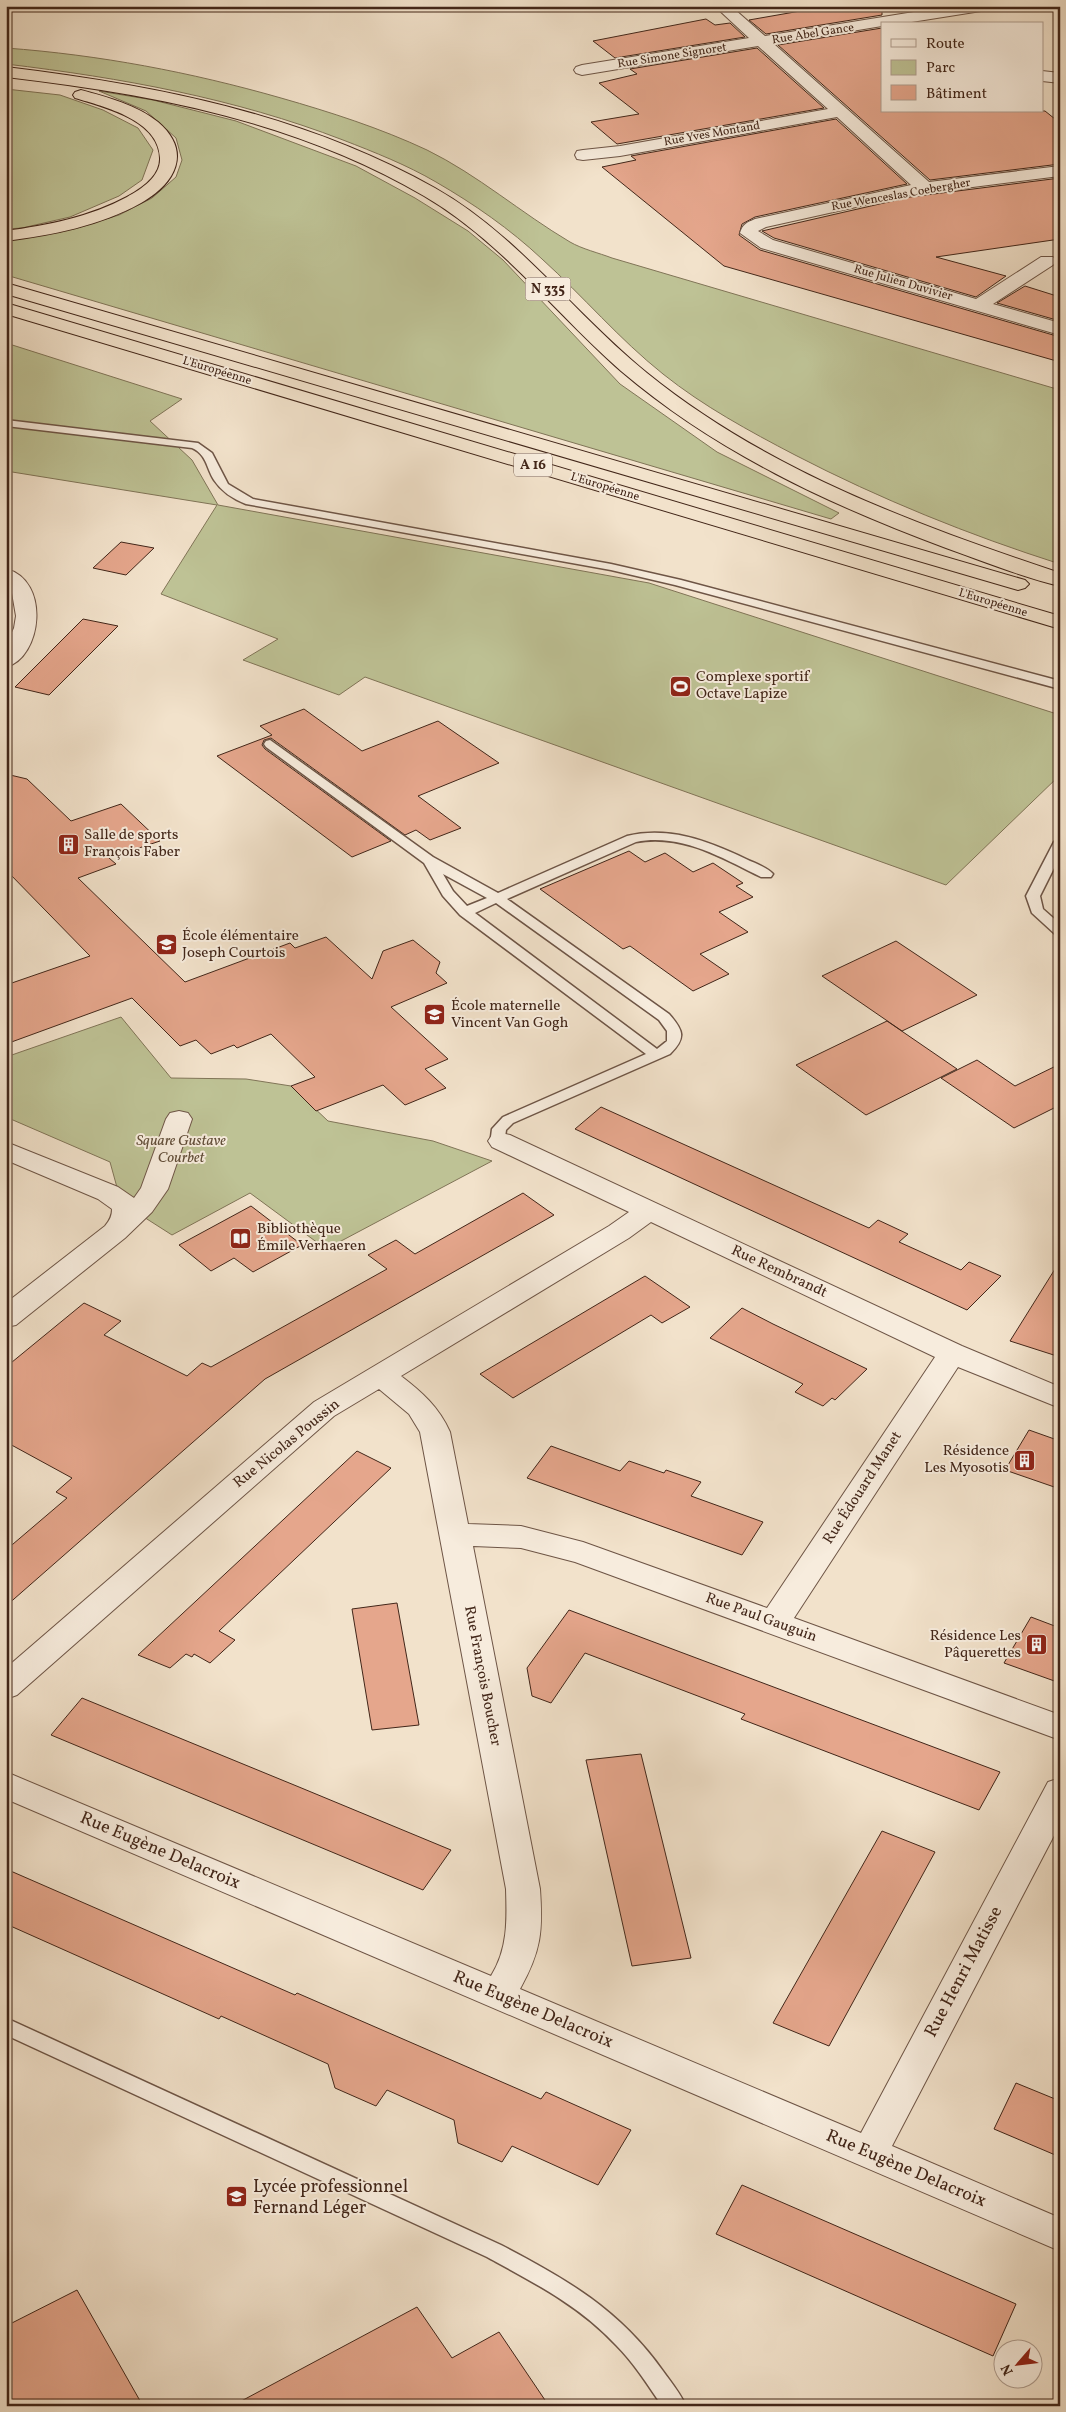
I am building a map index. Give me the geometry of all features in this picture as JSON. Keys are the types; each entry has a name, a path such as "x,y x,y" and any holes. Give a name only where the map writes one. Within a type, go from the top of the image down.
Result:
{"highway":[{"name":"N 335","path":"6,72 123,88 223,110 298,132 391,171 443,200 484,230 627,366 678,406 737,444 859,505 955,544 1060,580"},
{"path":"6,81 74,94 123,110 158,130 166,140 170,152 163,176 148,191 130,202 78,222 6,236"},
{"name":"L'Européenne","path":"6,288 1060,596"},
{"name":"L'Européenne","path":"6,308 1060,623"},
{"path":"6,321 741,542 1060,627"}],"street":[{"name":"Rue Abel Gance","path":"886,22 981,6"},
{"name":"Rue Abel Gance","path":"728,11 925,188"},
{"path":"953,11 967,22"},
{"name":"Rue Abel Gance","path":"763,42 881,23"},
{"name":"Rue Simone Signoret","path":"582,70 763,42"},
{"path":"1044,76 1060,78"},
{"name":"Rue Yves Montand","path":"584,155 620,151 840,112"},
{"name":"Rue Wenceslas Coebergher","path":"749,233 751,227 761,223 925,188 1060,171"},
{"name":"Rue Julien Duvivier","path":"749,233 766,244 1060,329"},
{"path":"979,305 1047,261"},
{"path":"6,575 21,588 26,608 26,627 22,640 6,660"},
{"path":"6,1318 122,1225 142,1206 154,1189 179,1119"},
{"name":"Rue Rembrandt","path":"501,1141 952,1353 1060,1398"},
{"path":"6,1150 118,1199 125,1205 127,1211 122,1225"},
{"name":"Rue Nicolas Poussin","path":"6,1687 324,1409 619,1232 649,1210"},
{"name":"Rue Édouard Manet","path":"774,1623 952,1353"},
{"name":"Rue François Boucher","path":"380,1375 423,1409 433,1424 456,1535 523,1889 526,1929 523,1946 512,1973 498,1995"},
{"name":"Rue Paul Gauguin","path":"456,1535 521,1537 563,1546 1060,1728"},
{"name":"Rue Eugène Delacroix","path":"6,1786 1060,2235"},
{"name":"Rue Henri Matisse","path":"869,2154 1060,1791"}],"lane":[{"path":"6,423 194,445 210,456 222,484 235,495 250,502 560,556 628,571 1060,685"},
{"path":"270,744 428,860 497,898 664,1017 672,1025 675,1036 670,1046 656,1055 508,1120 499,1129 498,1137 501,1141"},
{"path":"465,912 632,839 648,835 686,841 708,848 766,874"},
{"path":"1060,842 1033,896 1037,910 1060,930"},
{"path":"428,860 448,893 465,912 656,1055"},
{"path":"6,2026 485,2247 546,2278 576,2296 626,2340 675,2406"}],"green space":[{"path":"6,48 76,55 145,66 213,80 336,115 391,135 446,160 482,182 552,231 585,249 1060,390 1060,564 992,541 859,487 727,418 678,386 647,361 557,273 517,237 464,199 414,170 367,149 302,125 219,101 135,83 6,64"},
{"path":"6,89 60,95 103,110 138,128 153,150 142,180 119,196 70,217 22,228 6,229"},
{"path":"99,91 153,100 236,121 356,166 415,198 468,231 503,260 620,384 717,452 839,513 831,519 6,275 6,241 72,229 119,215 152,198 176,177 182,160 176,138 146,111"},
{"name":"Complexe sportif Octave Lapize","path":"6,343 182,399 150,421 192,460 218,505 649,583 1060,715 1060,775 946,885 365,677 339,695 243,660 278,639 161,594 217,505 6,471"},
{"name":"Square Gustave Courbet","path":"121,1017 171,1078 246,1079 291,1086 328,1121 433,1141 492,1161 326,1249 250,1193 172,1235 125,1205 118,1191 110,1162 6,1117 6,1057"}],"building":[{"path":"829,6 882,6 882,15 766,34 749,20"},
{"path":"706,19 715,25 730,23 745,37 615,58 593,41"},
{"path":"881,28 881,112 1045,111 1060,123 1060,164 930,180 778,45"},
{"path":"757,48 824,108 617,144 591,122 639,114 599,83 637,74 630,69"},
{"path":"836,119 907,184 755,217 742,224 739,235 760,250 1060,337 1060,362 724,266 602,167 636,160 631,156"},
{"path":"1060,178 1060,239 936,257 1006,276 976,297 774,238 762,231 910,197"},
{"path":"1025,286 1060,297 1060,321 997,303"},
{"path":"121,542 154,548 126,575 93,568"},
{"path":"83,619 118,626 49,695 15,687"},
{"path":"304,709 362,751 438,721 499,763 418,796 461,828 430,840 416,830 405,835 271,738 264,740 262,745 265,749 391,841 352,857 217,756 272,735 260,726"},
{"path":"6,774 27,779 71,821 121,804 160,841 109,858 116,864 78,878 185,982 290,943 295,948 326,937 372,979 383,951 413,940 440,962 436,973 447,983 391,1007 448,1059 425,1069 446,1088 405,1105 383,1085 316,1111 291,1086 315,1077 271,1034 237,1048 234,1045 211,1054 196,1040 180,1046 132,998 6,1044 6,985 90,956 6,870"},
{"path":"629,851 645,862 665,853 693,872 713,863 743,883 736,886 753,897 719,912 748,932 700,954 729,974 693,991 630,946 623,949 540,889"},
{"path":"896,941 977,995 902,1031 822,976"},
{"path":"887,1021 957,1069 866,1115 796,1065"},
{"path":"977,1060 1015,1086 1060,1064 1060,1105 1014,1128 941,1078"},
{"path":"601,1107 869,1228 878,1220 908,1234 899,1242 961,1270 969,1262 1001,1276 967,1310 575,1129"},
{"path":"523,1193 554,1215 265,1379 6,1606 6,1550 67,1498 56,1492 72,1478 6,1442 6,1367 84,1303 121,1321 104,1335 187,1376 202,1363 211,1367 387,1269 368,1255 396,1240 415,1254"},
{"path":"251,1206 302,1245 253,1272 234,1258 211,1271 179,1245"},
{"path":"1060,1261 1060,1357 1010,1341"},
{"path":"645,1276 690,1307 662,1323 651,1315 513,1398 480,1374"},
{"path":"742,1308 867,1369 835,1400 832,1398 823,1406 795,1392 803,1384 710,1338"},
{"name":"Résidence Les Myosotis","path":"1029,1430 1060,1441 1060,1489 1005,1470"},
{"path":"551,1446 620,1471 629,1461 664,1473 666,1470 701,1482 691,1496 763,1522 742,1555 527,1478"},
{"path":"357,1451 391,1468 219,1631 235,1640 210,1663 194,1654 192,1657 186,1654 170,1668 138,1655"},
{"path":"397,1603 419,1725 372,1730 352,1609"},
{"path":"569,1610 1000,1772 979,1810 741,1719 745,1714 585,1653 551,1703 532,1696 527,1668"},
{"name":"Résidence Les Pâquerettes","path":"1031,1617 1060,1628 1060,1683 1004,1663"},
{"path":"82,1698 451,1850 423,1890 51,1735"},
{"path":"641,1754 691,1958 632,1966 586,1760"},
{"path":"882,1831 935,1852 829,2046 773,2023"},
{"path":"6,1869 295,1995 297,1993 541,2099 546,2092 631,2130 598,2185 512,2146 502,2162 458,2143 454,2120 387,2090 376,2106 335,2088 328,2064 221,2016 219,2019 6,1924"},
{"path":"1016,2083 1060,2101 1060,2157 994,2129"},
{"path":"742,2185 1016,2304 1000,2340 994,2340 993,2356 716,2234"},
{"path":"77,2290 143,2406 6,2406 6,2326"},
{"path":"417,2307 452,2358 499,2332 549,2406 232,2406"}],"place":[{"name":"Complexe sportif Octave Lapize","path":"680,686"},
{"name":"Salle de sports François Faber","path":"68,844"},
{"name":"École élémentaire Joseph Courtois","path":"166,945"},
{"name":"École maternelle Vincent Van Gogh","path":"435,1015"},
{"name":"Bibliothèque Émile Verhaeren","path":"241,1238"},
{"name":"Résidence Les Myosotis","path":"1025,1460"},
{"name":"Résidence Les Pâquerettes","path":"1037,1645"},
{"name":"Lycée professionnel Fernand Léger","path":"237,2197"}]}
